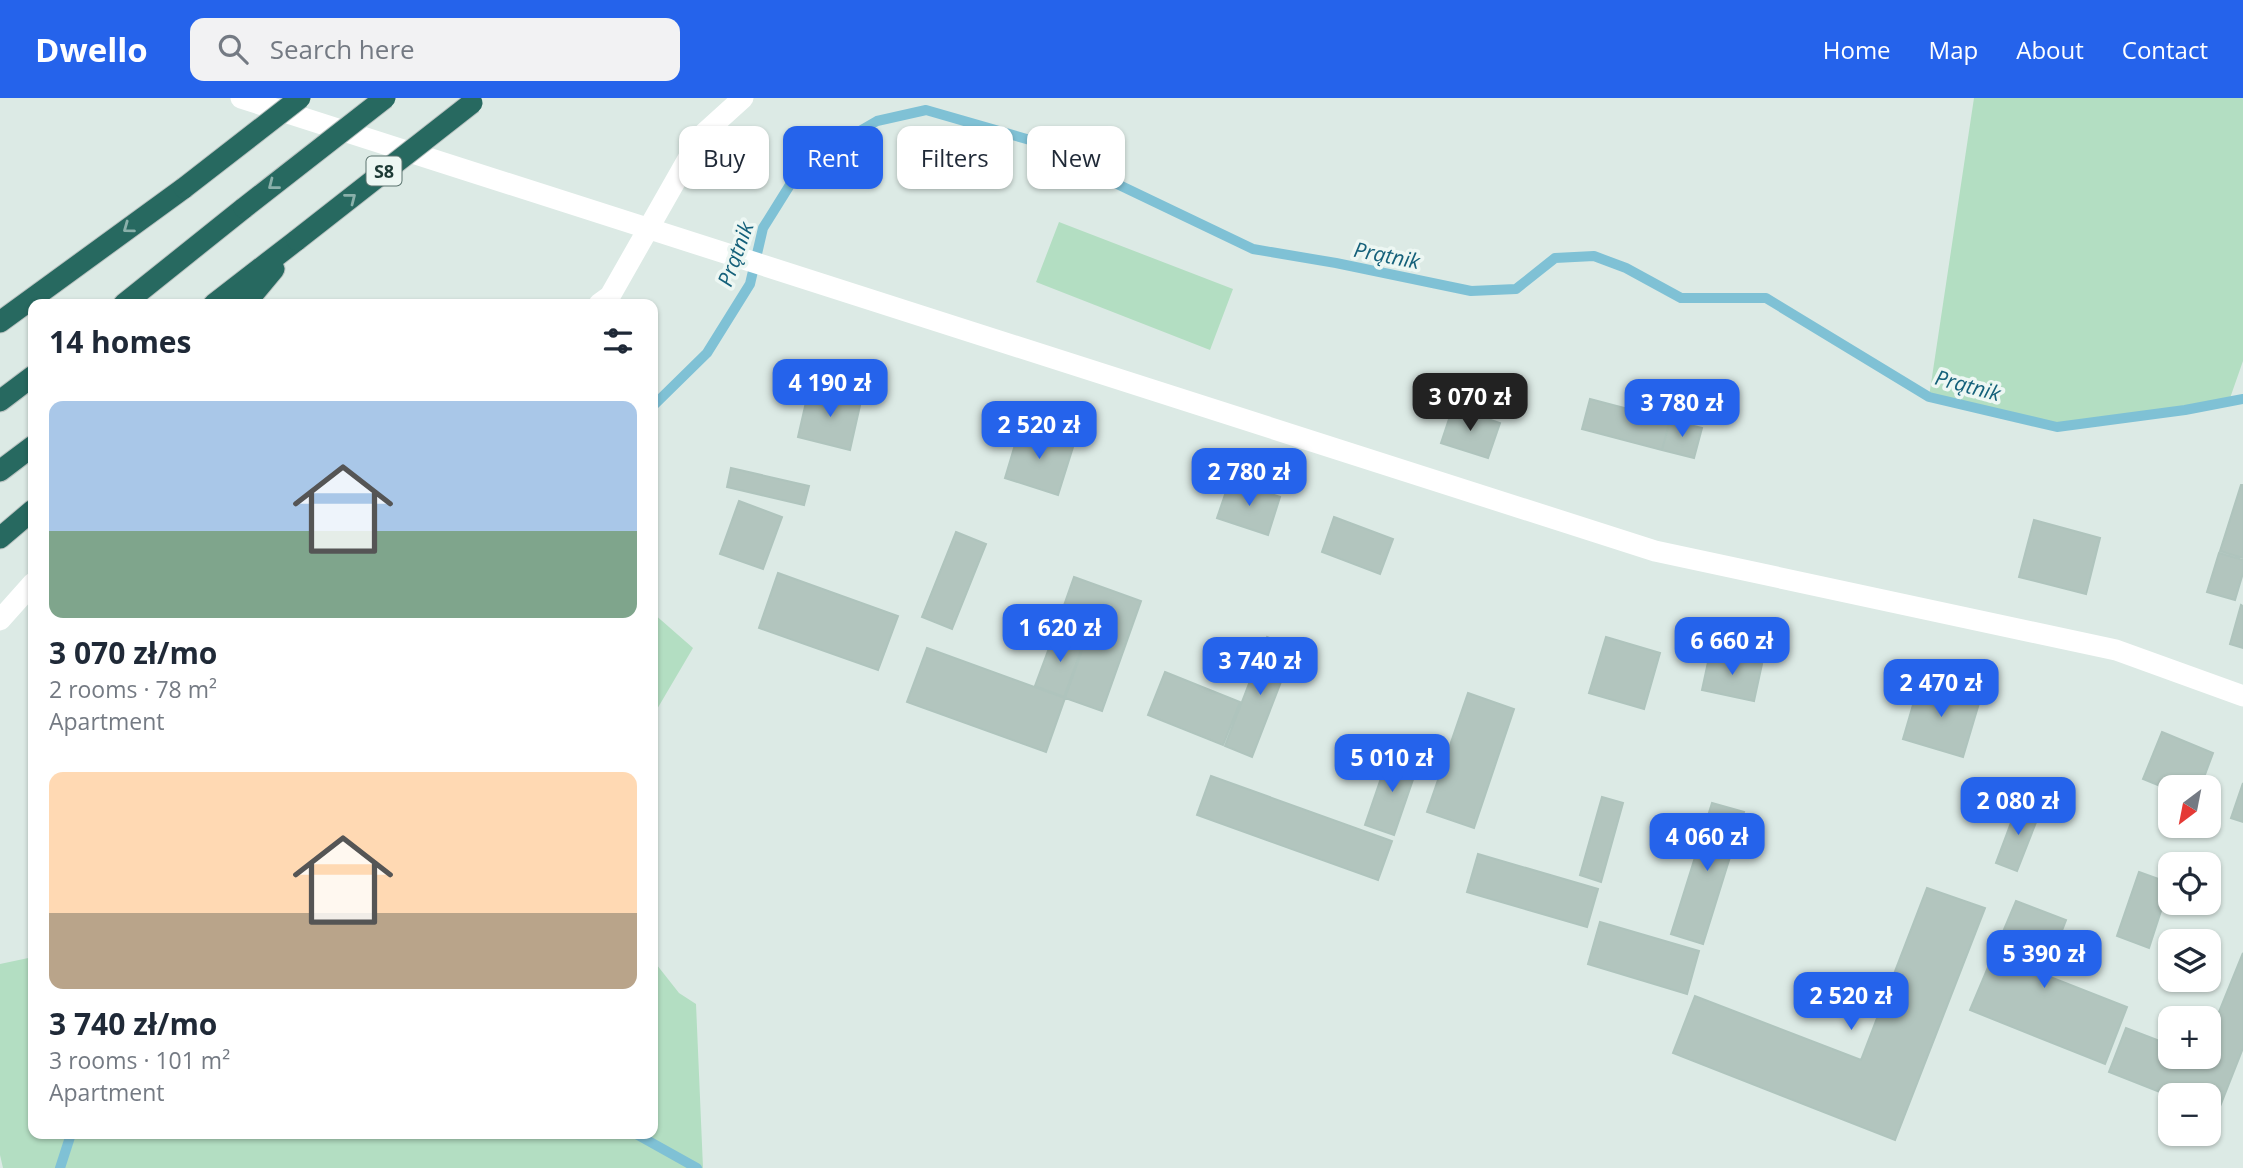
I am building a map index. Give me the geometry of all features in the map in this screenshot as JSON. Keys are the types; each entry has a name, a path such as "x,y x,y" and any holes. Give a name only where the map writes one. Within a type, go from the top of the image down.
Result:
{"highway":[{"path":"30,299 184,188 300,98"},
{"path":"130,299 385,98"},
{"name":"S8","path":"220,299 475,101"},
{"path":"249,299 297,240"},
{"path":"0,322 28,300"},
{"path":"0,401 28,380"},
{"path":"0,471 28,450"},
{"path":"0,538 28,514"}],"street":[{"path":"241,98 1655,551 2116,650 2243,696"},
{"path":"606,299 611,296 646,229 701,136 743,98"},
{"path":"0,620 28,589"}],"green space":[{"path":"1974,98 2243,98 2243,361 2229,401 2057,427 1929,397"},
{"path":"1059,222 1233,289 1210,350 1036,282"},
{"path":"658,617 693,648 658,708"},
{"path":"28,958 28,1139 658,1139 658,966 679,993 696,1004 703,1168 3,1168 0,1155 0,964"}],"building":[{"path":"809,389 861,401 850,450 798,437"},
{"path":"1590,399 1670,420 1662,450 1582,429"},
{"path":"1453,407 1500,423 1488,458 1441,443"},
{"path":"1670,420 1702,428 1694,458 1662,450"},
{"path":"1020,428 1074,444 1058,495 1005,478"},
{"path":"731,468 809,486 804,505 727,487"},
{"path":"1230,480 1280,497 1268,535 1217,518"},
{"path":"2243,485 2243,558 2220,551"},
{"path":"739,501 782,517 763,569 720,554"},
{"path":"1334,517 1393,539 1380,574 1322,552"},
{"path":"2034,520 2100,538 2086,594 2019,577"},
{"path":"956,532 986,544 952,629 922,617"},
{"path":"2219,553 2243,560 2243,573 2235,600 2207,592"},
{"path":"778,573 898,616 878,670 759,628"},
{"path":"1074,577 1141,601 1102,711 1065,698 1085,642 1055,631"},
{"path":"2241,605 2243,606 2243,648 2230,644"},
{"path":"1055,632 1084,642 1064,697 1035,686"},
{"path":"1267,637 1294,648 1252,757 1225,746"},
{"path":"1606,637 1660,653 1644,709 1589,693"},
{"path":"927,648 1065,698 1046,752 907,702"},
{"path":"1710,653 1762,664 1754,701 1702,690"},
{"path":"1165,672 1240,702 1223,745 1148,715"},
{"path":"1920,681 1980,700 1963,757 1903,739"},
{"path":"1468,693 1514,709 1474,828 1427,812"},
{"path":"2162,732 2213,753 2205,775 2158,775 2158,785 2143,779"},
{"path":"1390,752 1419,762 1394,835 1365,825"},
{"path":"1211,776 1392,841 1378,880 1197,815"},
{"path":"2243,783 2243,822 2231,818"},
{"path":"1602,797 1623,803 1601,882 1580,875"},
{"path":"1712,803 1744,812 1703,944 1671,934"},
{"path":"2018,804 2040,812 2017,871 1996,863"},
{"path":"1478,854 1598,889 1587,927 1467,892"},
{"path":"2139,872 2158,879 2160,915 2149,948 2117,936"},
{"path":"1927,888 1985,908 1895,1140 1673,1053 1695,996 1861,1060"},
{"path":"2016,901 2066,920 2045,975 2127,1007 2105,1064 1970,1010"},
{"path":"1600,922 1699,951 1687,994 1588,964"},
{"path":"2243,953 2243,1048 2221,1104 2221,1083 2158,1083 2158,1091 2109,1072 2126,1028 2158,1040 2158,1069 2221,1069 2221,1007"}],"waterway":[{"name":"Prątnik","path":"658,401 707,353 750,284 763,228 803,164 877,121 926,110 1037,142 1115,183 1253,249 1471,291 1516,289 1555,258 1594,256 1626,268 1681,298 1766,298 1929,397 2057,427 2185,410 2243,399"},
{"path":"60,1168 69,1139"},
{"path":"645,1139 697,1168"}]}
